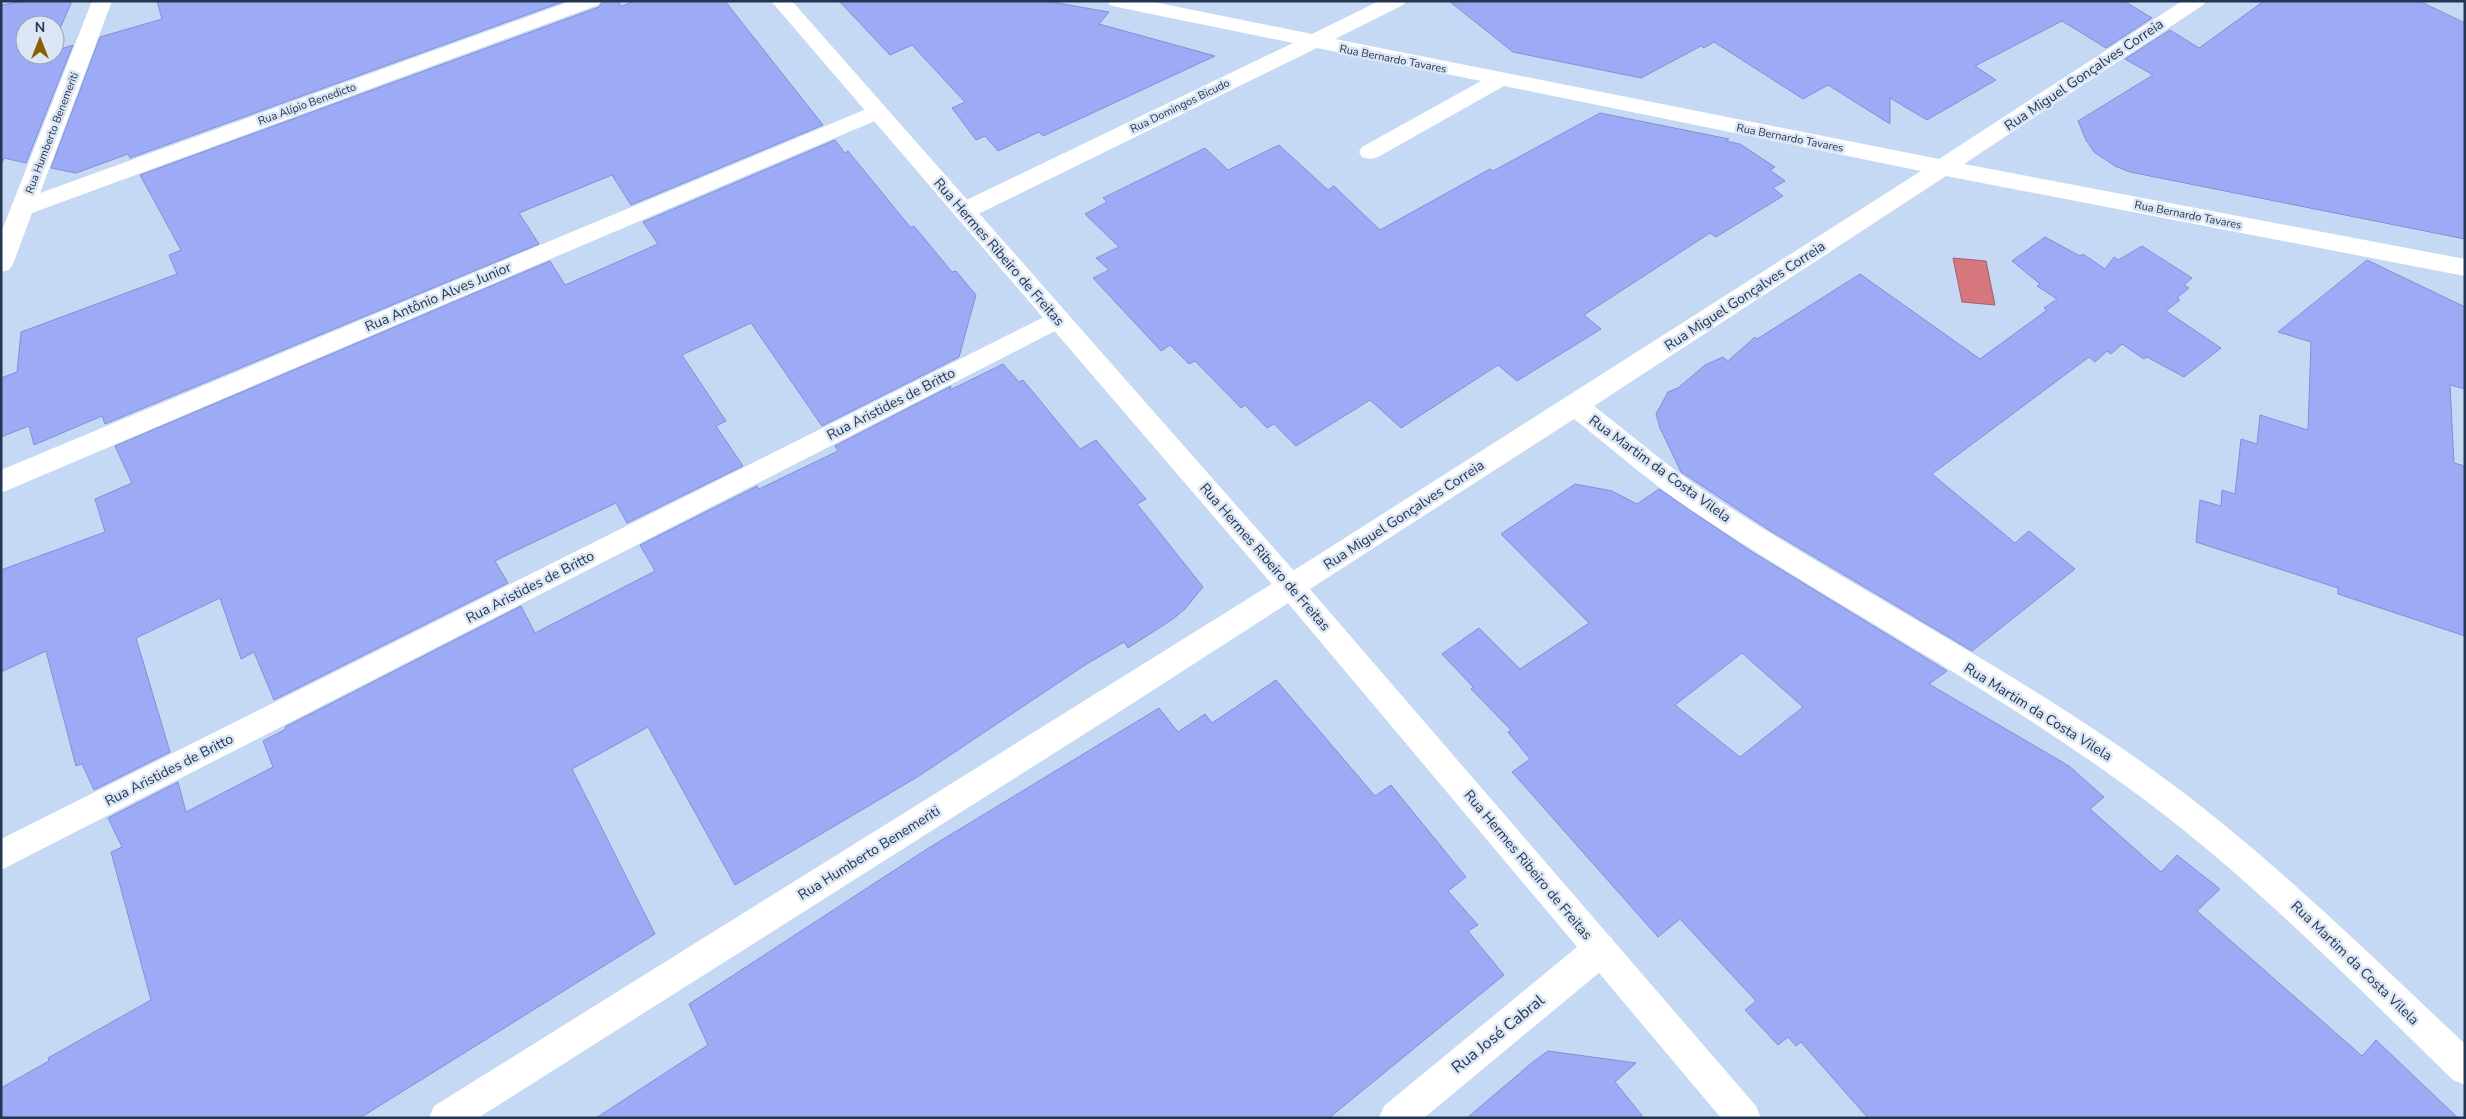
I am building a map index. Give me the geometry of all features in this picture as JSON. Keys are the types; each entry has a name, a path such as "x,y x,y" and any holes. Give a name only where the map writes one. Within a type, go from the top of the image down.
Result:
{"street":[{"name":"Rua Humberto Benemeriti","path":"1,264 102,1"},
{"name":"Rua Alípio Benedicto","path":"24,207 591,1"},
{"name":"Rua Hermes Ribeiro de Freitas","path":"781,1 1292,588 1744,1118"},
{"name":"Rua Bernardo Tavares","path":"1117,1 1499,80 2465,268"},
{"name":"Rua Domingos Bicudo","path":"964,211 1396,1"},
{"name":"Rua Miguel Gonçalves Correia","path":"1292,588 1944,168 2196,1"},
{"path":"1370,152 1499,80"},
{"name":"Rua Antônio Alves Junior","path":"1,482 876,112"},
{"name":"Rua Aristides de Britto","path":"1,855 1058,319"},
{"name":"Rua Martim da Costa Vilela","path":"1574,405 1704,506 2045,715 2133,773 2204,826 2295,905 2465,1068"},
{"name":"Rua Humberto Benemeriti","path":"446,1118 1292,588"},
{"name":"Rua José Cabral","path":"1396,1118 1600,950"}],"shaded area":[{"path":"1953,258 1986,261 1995,305 1962,302"}],"building":[{"path":"25,1 72,1 65,17 65,15 15,15 15,65 65,65 65,48 73,45 26,163 4,158 1,166 1,5"},
{"path":"157,1 565,1 130,158 128,154 76,173 51,168 100,37 162,19"},
{"path":"603,1 617,1 622,6 635,1 725,1 823,125 631,205 612,175 519,213 539,244 105,424 102,416 34,445 29,426 1,437 1,378 17,372 21,332 177,274 169,255 181,250 140,175 599,7"},
{"path":"839,1 1046,1 1109,12 1099,24 1215,56 1043,136 1039,132 998,151 985,136 976,140 952,108 965,102 912,45 890,55"},
{"path":"1449,1 2124,1 2152,18 2106,48 2062,21 1975,66 1996,80 1927,120 1890,98 1890,124 1828,85 1803,99 1714,42 1704,48 1701,46 1641,78 1513,52"},
{"path":"2264,1 2419,1 2465,23 2465,239 2130,172 2115,166 2094,152 2086,140 2078,121 2153,75 2125,59 2170,30 2199,48"},
{"path":"1600,113 1729,139 1726,141 1740,144 1775,167 1770,170 1785,181 1773,188 1783,196 1716,237 1710,233 1584,315 1601,329 1517,381 1498,365 1401,428 1370,400 1296,446 1274,424 1267,428 1245,405 1241,408 1195,361 1189,364 1170,345 1161,351 1093,278 1109,270 1096,258 1119,247 1085,214 1107,202 1103,198 1205,148 1228,170 1279,145 1328,190 1334,186 1380,230 1490,169 1493,171"},
{"path":"835,140 845,153 848,151 911,228 914,226 952,272 956,271 976,295 959,357 822,426 751,323 682,355 726,421 716,426 743,466 627,523 616,503 509,554 495,561 508,583 274,700 254,652 241,659 220,598 136,638 170,752 94,790 82,764 76,766 46,651 1,672 1,570 105,532 95,499 132,483 115,446 550,261 565,285 658,244 643,222"},
{"path":"2045,237 2080,256 2083,254 2105,269 2114,257 2118,260 2142,246 2192,278 2184,285 2189,288 2177,298 2180,300 2166,311 2221,348 2184,377 2147,357 2144,359 2122,344 2111,354 2107,351 2095,362 2089,357 1932,474 2015,543 2029,531 2075,569 1972,651 1769,530 1681,472 1660,428 1656,414 1668,392 1678,388 1705,365 1723,357 1728,361 1755,337 1757,339 1860,274 1980,359 2047,310 2044,308 2057,299 2037,286 2040,284 2012,261"},
{"path":"2367,260 2465,307 2465,389 2450,385 2454,463 2465,466 2465,636 2338,594 2338,588 2196,542 2200,500 2221,506 2222,490 2235,494 2241,439 2257,444 2260,415 2308,430 2311,342 2278,332"},
{"path":"1003,364 1019,382 1023,380 1080,449 1096,440 1146,499 1137,504 1203,587 1185,609 1173,619 1128,648 1124,642 1085,665 919,776 735,885 648,727 572,769 655,934 360,1118 1,1118 1,1088 49,1061 48,1058 151,1000 111,852 122,847 108,818 178,782 186,812 273,767 263,741 286,729 285,727 521,606 535,633 655,571 640,545 757,486 759,489 838,451 835,446 951,386 950,390"},
{"path":"1575,484 1612,491 1637,504 1659,489 1749,550 1947,671 1929,684 2069,766 2104,797 2090,809 2161,872 2177,855 2220,889 2197,911 2362,1056 2376,1040 2458,1118 1868,1118 1801,1042 1796,1046 1788,1037 1778,1045 1745,1010 1756,1001 1680,919 1658,937 1512,772 1530,759 1508,732 1511,730 1471,689 1473,687 1442,654 1479,628 1520,669 1589,623 1501,534","holes":["1742,653 1803,707 1740,757 1675,705"]},
{"path":"1276,680 1375,796 1391,785 1466,877 1448,891 1478,925 1468,931 1504,975 1329,1118 596,1118 708,1045 689,1004 927,849 1159,708 1178,732 1205,714 1212,723"},
{"path":"1548,1051 1636,1063 1615,1082 1644,1118 1467,1118"}]}
